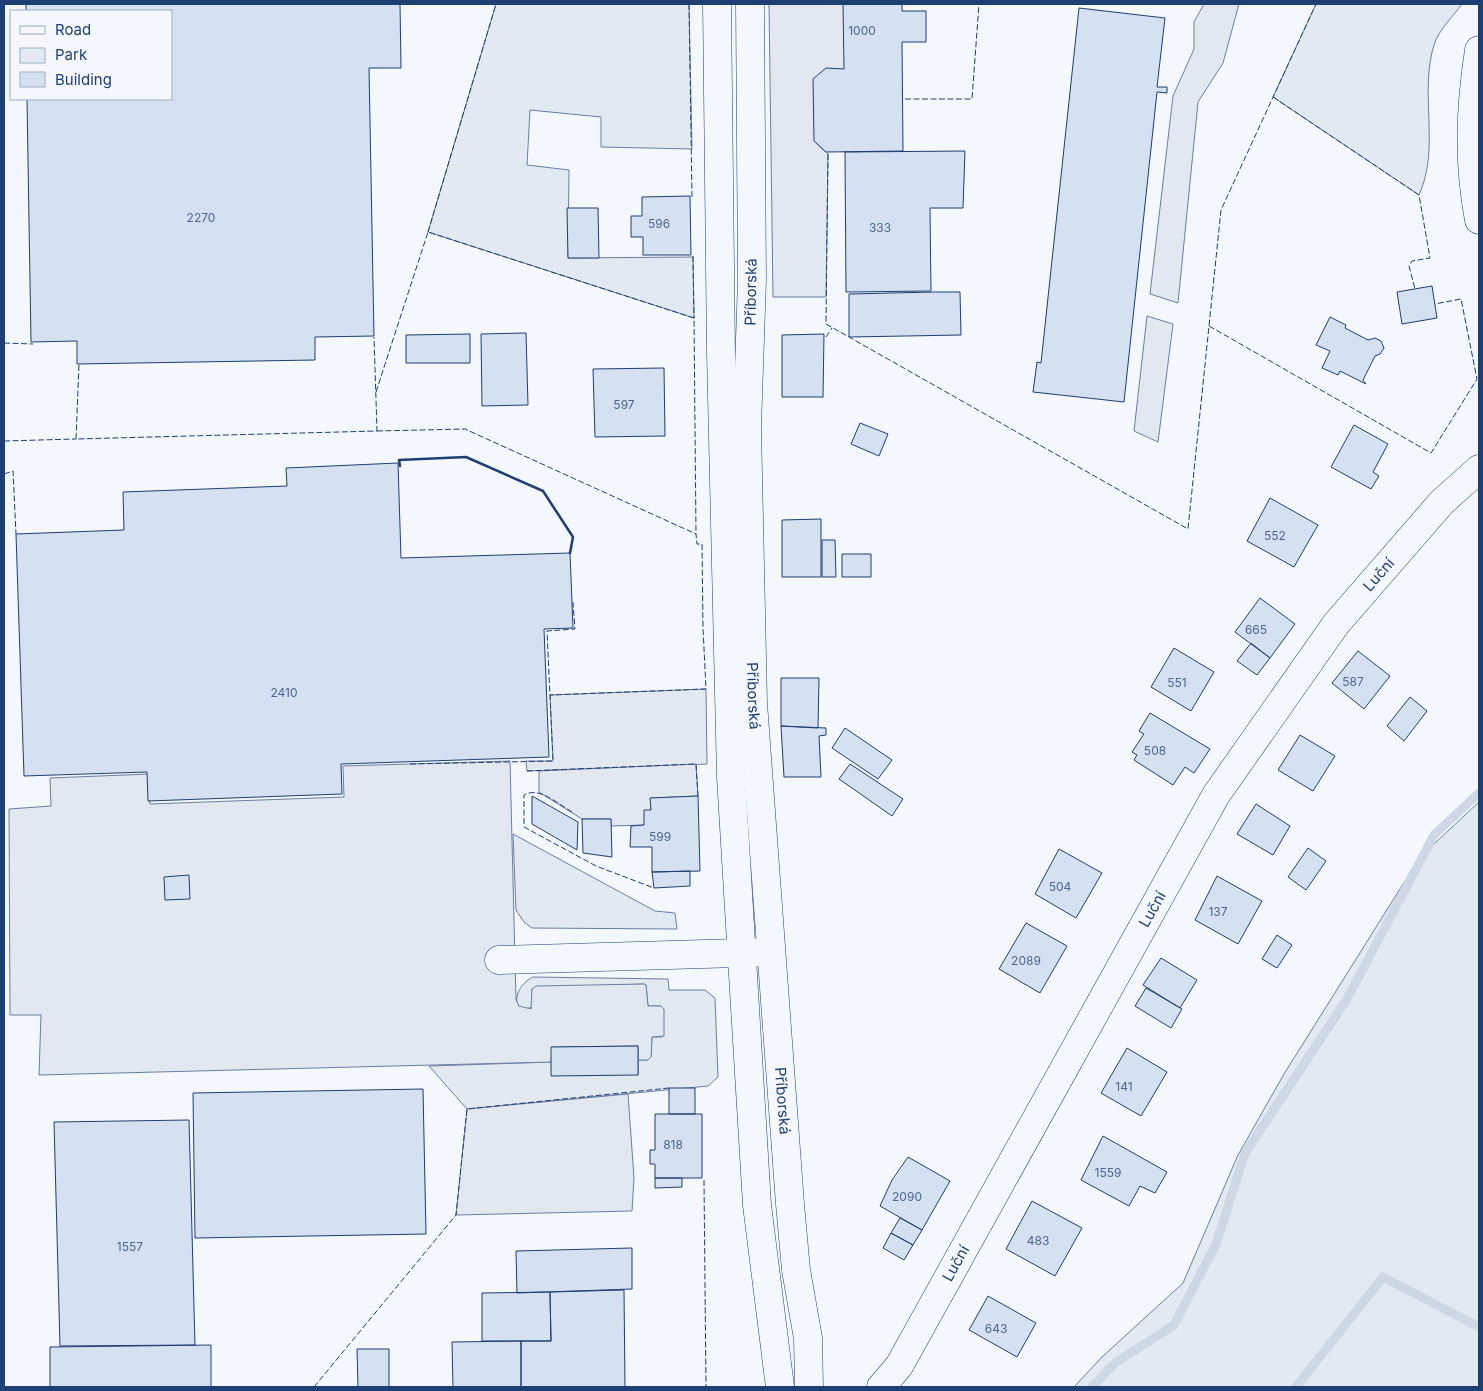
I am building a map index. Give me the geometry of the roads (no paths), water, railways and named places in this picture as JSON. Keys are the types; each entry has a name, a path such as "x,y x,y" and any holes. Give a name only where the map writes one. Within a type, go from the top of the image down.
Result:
{"main road":[{"name":"Příborská","path":"717,4 721,364 731,777 757,1204 780,1387"},
{"name":"Příborská","path":"750,4 752,280 747,426 754,703 770,952 796,1270 808,1338 809,1387"},
{"path":"1479,50 1471,99 1474,193 1479,220"},
{"name":"Luční","path":"881,1387 899,1366 1216,795 1336,624 1442,502 1479,469"},
{"path":"499,960 770,952"}],"waterway":[{"path":"1092,1387 1115,1363 1174,1325 1216,1244 1245,1153 1347,999 1434,835 1479,793"},
{"path":"1296,1387 1383,1277 1479,1327"}]}
